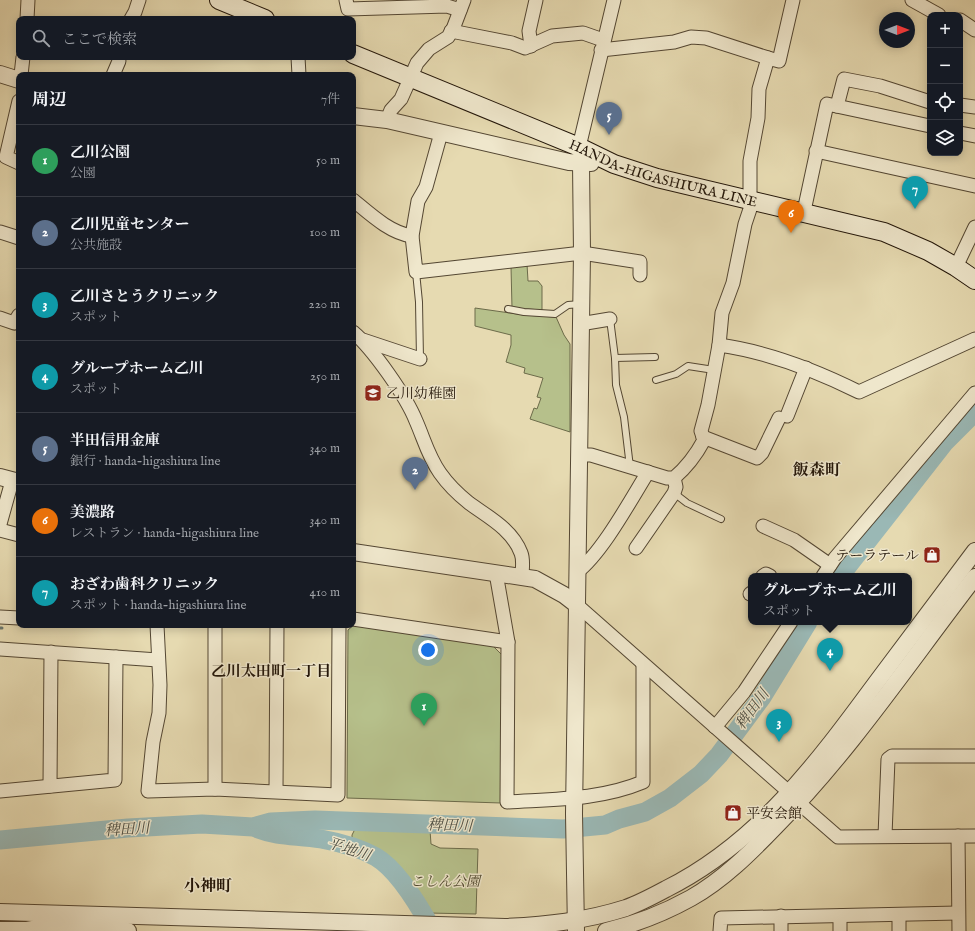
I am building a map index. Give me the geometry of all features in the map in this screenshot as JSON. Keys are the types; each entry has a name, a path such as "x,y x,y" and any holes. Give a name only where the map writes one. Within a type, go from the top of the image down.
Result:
{"main road":[{"path":"218,0 258,16"},
{"name":"HANDA-HIGASHIURA LINE","path":"356,55 410,77 580,155 657,178 804,211 884,232 906,240 956,266 975,280"}],"street":[{"path":"27,16 28,0"},
{"path":"133,16 139,0"},
{"path":"346,0 348,8 462,5 452,31 448,37 429,48 417,63 401,99 391,110 387,120"},
{"path":"531,46 529,31 536,0"},
{"path":"452,31 512,43 525,48 552,36 583,33 602,45 674,42 691,37 706,38 779,61 792,0"},
{"path":"912,0 934,12"},
{"path":"576,926 574,806 582,253 580,155 610,1"},
{"path":"963,22 975,30"},
{"path":"579,455 591,455 667,478 674,478 692,460 704,440 701,431 708,404 719,345 722,313 733,283 745,224 752,200 750,161 758,118 759,89 768,58"},
{"path":"21,72 23,60"},
{"path":"298,60 299,72"},
{"path":"114,72 119,61"},
{"path":"0,74 16,79"},
{"path":"838,106 844,79 880,86 927,101"},
{"path":"804,211 827,104 927,125"},
{"path":"963,105 975,107"},
{"path":"16,114 6,157 16,162"},
{"path":"356,116 387,120 441,133 580,155"},
{"path":"441,133 426,187 418,201 412,236 416,272 582,253 640,262 640,274"},
{"path":"963,134 975,136"},
{"path":"816,151 975,186"},
{"path":"356,202 378,220 404,235 412,236"},
{"path":"956,266 975,227"},
{"path":"0,232 16,237"},
{"path":"0,318 14,323 16,320"},
{"path":"580,324 610,319"},
{"path":"358,336 420,359"},
{"path":"358,336 408,406 416,420 426,451 440,473 468,502 495,521 514,539 522,560 522,577"},
{"path":"719,345 743,348 806,368 820,373 859,392 975,339"},
{"path":"703,437 757,458 762,453 783,417 806,368"},
{"path":"824,573 975,393"},
{"path":"577,572 586,565 602,543 648,472"},
{"path":"636,548 674,493 676,487 674,478"},
{"path":"0,524 10,480"},
{"path":"763,526 794,540 830,565"},
{"path":"0,530 16,534"},
{"path":"606,931 653,916 691,898 714,883 752,851 794,798 850,719 975,551"},
{"path":"356,552 535,579 564,595 838,837 975,836"},
{"path":"496,573 508,642 507,802 574,806 624,790 643,782 643,665"},
{"path":"0,912 504,927 553,925 576,926 627,907 686,879 740,842 794,798 849,743 975,577"},
{"path":"0,617 16,618"},
{"path":"356,619 508,642"},
{"path":"716,729 744,692 789,625"},
{"path":"157,628 159,713 153,742 148,791 215,789 338,794 339,628"},
{"path":"215,628 215,789"},
{"path":"276,791 277,628"},
{"path":"0,649 158,660"},
{"path":"50,786 51,652"},
{"path":"0,791 115,780 116,657"},
{"path":"885,836 888,759 892,756 975,753"},
{"path":"958,836 959,931"},
{"path":"720,931 721,918 958,913"},
{"path":"899,915 899,931"},
{"path":"781,916 782,931"},
{"path":"840,916 840,931"},
{"path":"0,930 128,931"}],"lane":[{"path":"416,272 419,302 420,359"},
{"path":"508,310 554,314 568,305 581,304"},
{"path":"610,319 615,358 616,385 624,417 630,467"},
{"path":"615,358 655,357"},
{"path":"656,380 676,374 688,366 714,370"},
{"path":"674,493 687,503 721,519"}],"green space":[{"path":"527,264 528,281 538,281 542,286 542,310 512,308 511,267"},
{"path":"475,308 524,315 556,317 570,344 570,432 530,419 534,408 537,409 541,398 537,397 543,378 524,373 525,368 506,362 511,345 511,335 475,326"},
{"path":"356,624 492,645 502,655 501,803 347,798 348,630 350,628 356,628"},
{"name":"こしん公園","path":"356,827 430,830 431,844 440,848 478,849 476,914 428,913 404,881 378,853 352,843 352,835"}],"waterway":[{"name":"稗田川","path":"842,573 945,442 975,412"},
{"name":"稗田川","path":"0,840 128,828 202,824 253,827 271,822 315,820 563,829 605,825 619,819 645,812 670,798 701,774 719,755 762,697 806,625"},
{"name":"平地川","path":"258,829 289,836 335,842 356,848 376,857 401,880 433,931"}],"place":[{"name":"半田信用金庫","path":"609,135"},
{"name":"おざわ歯科クリニック","path":"915,209"},
{"name":"美濃路","path":"791,233"},
{"name":"乙川幼稚園","path":"373,393"},
{"name":"乙川児童センター","path":"415,490"},
{"name":"テーラテール","path":"932,555"},
{"name":"グループホーム乙川","path":"830,671"},
{"name":"乙川公園","path":"424,726"},
{"name":"乙川さとうクリニック","path":"779,742"},
{"name":"平安会館","path":"733,813"}],"district":[{"name":"飯森町","path":"817,469"},
{"name":"乙川太田町一丁目","path":"271,671"},
{"name":"小神町","path":"208,885"}]}
